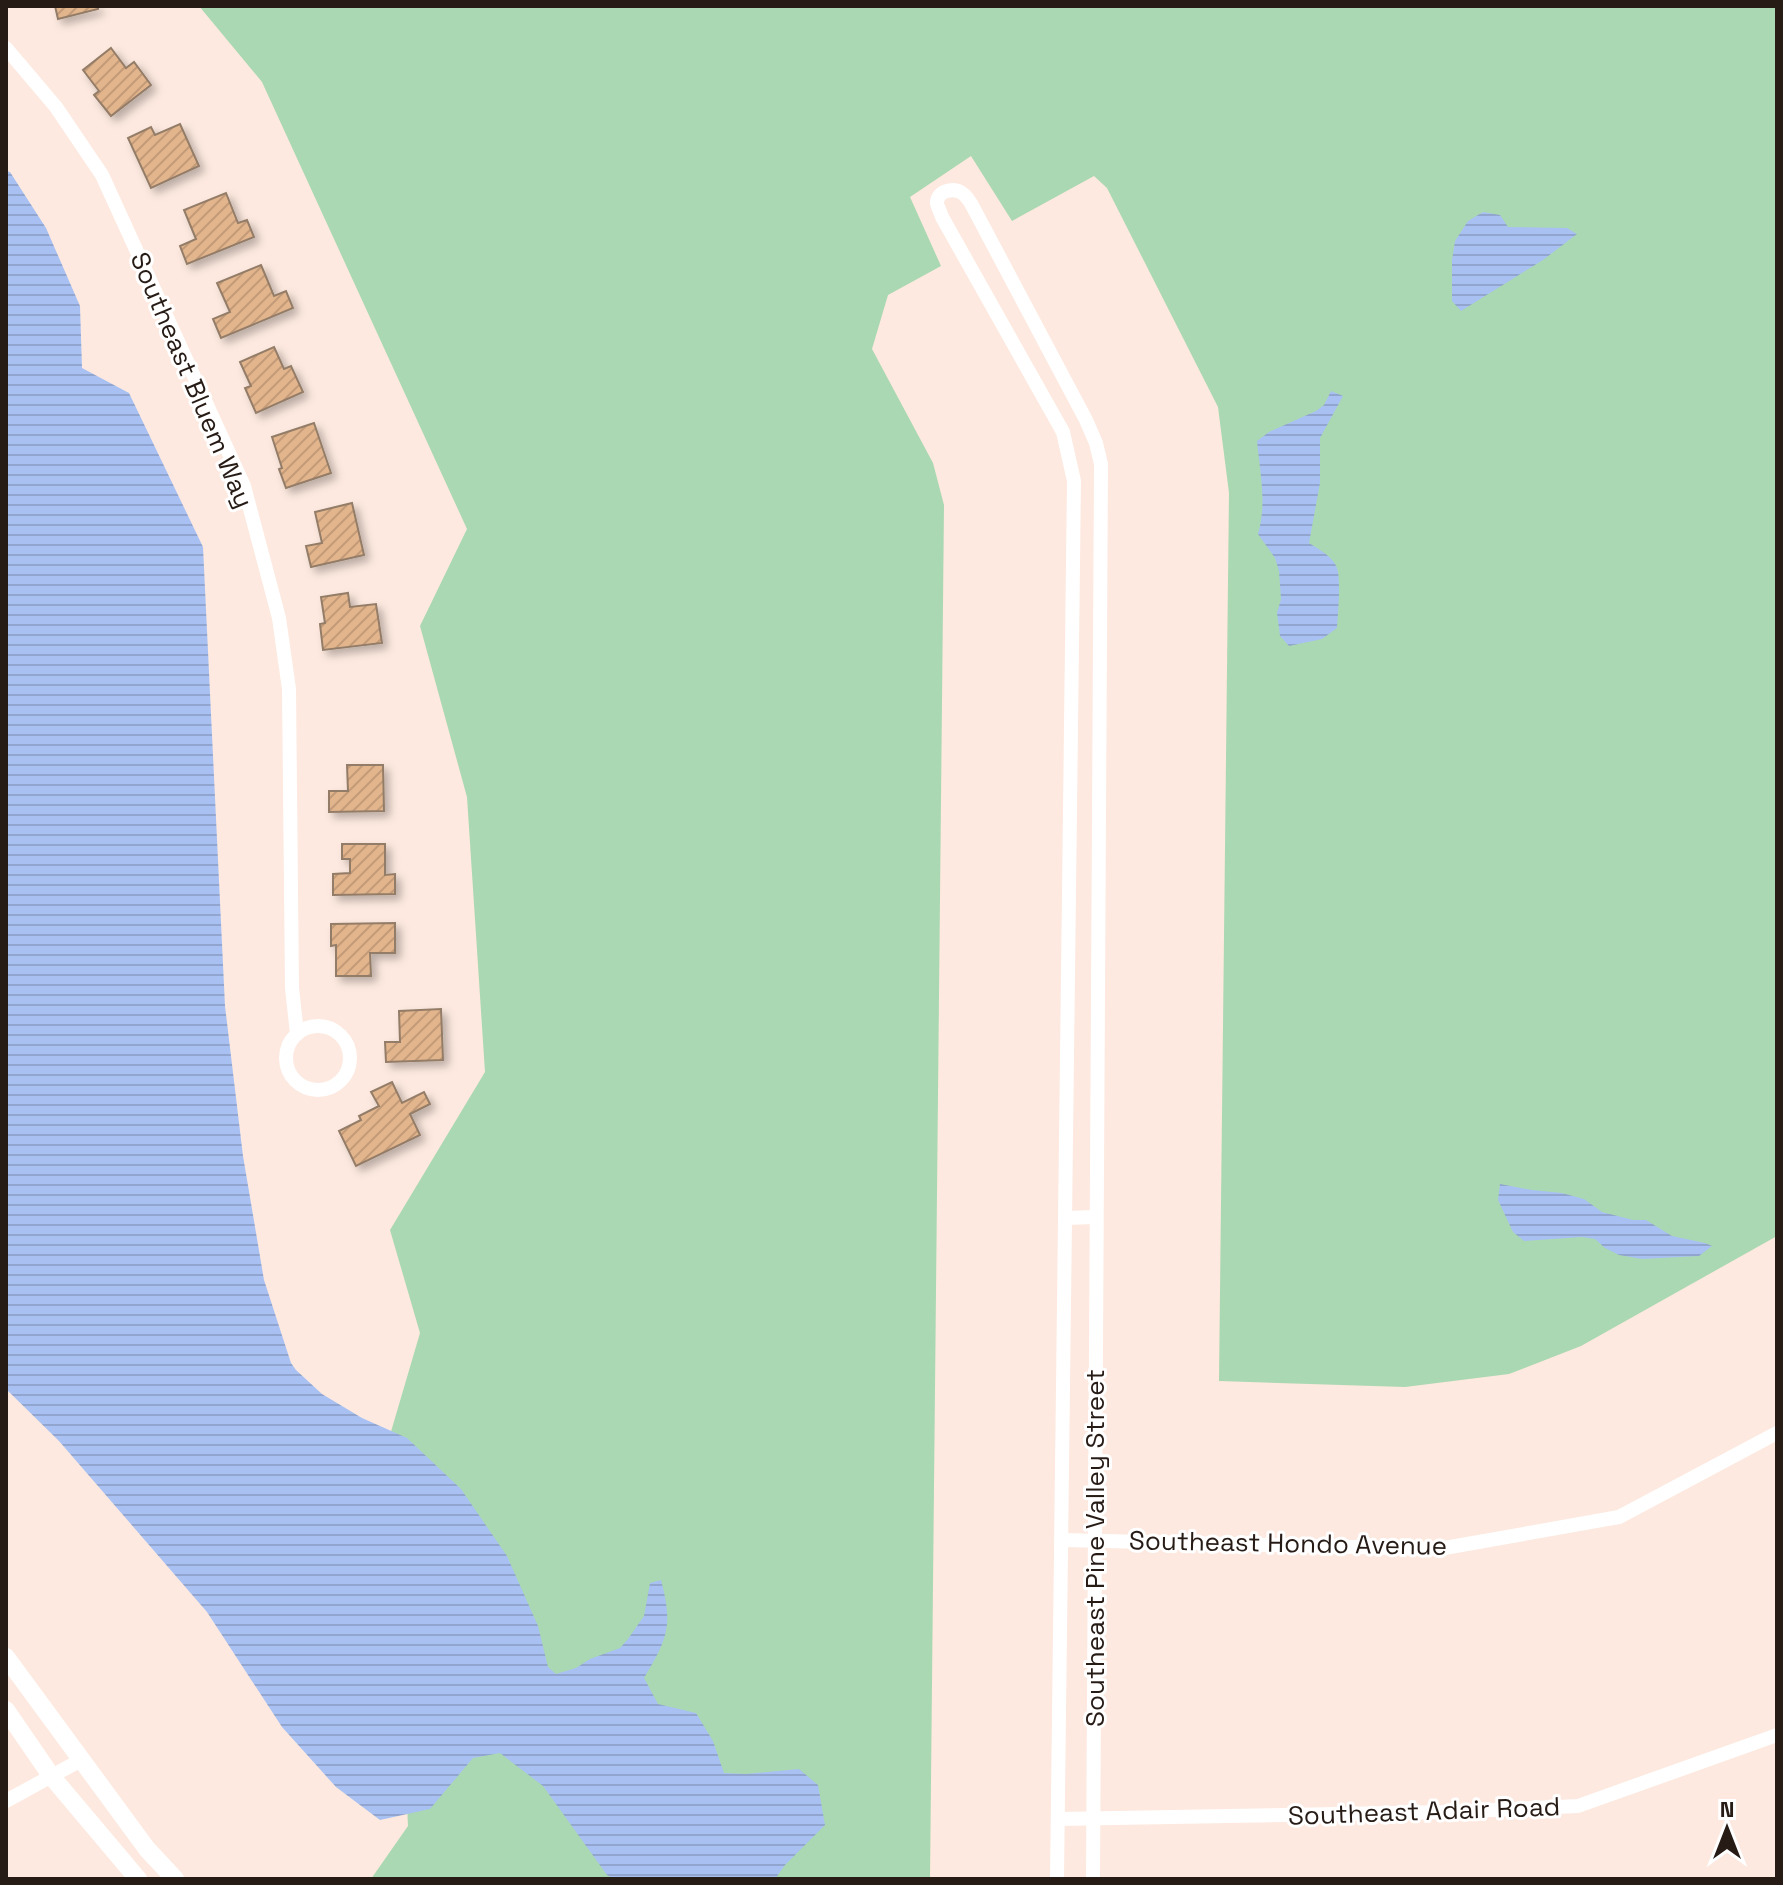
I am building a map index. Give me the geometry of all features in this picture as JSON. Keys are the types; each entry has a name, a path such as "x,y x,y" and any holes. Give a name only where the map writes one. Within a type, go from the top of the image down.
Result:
{"street":[{"name":"Southeast Bluem Way","path":"6,48 56,107 102,175 244,486 279,618 289,689 292,988 297,1034 290,1042 286,1062 289,1073 296,1081 315,1090 326,1089 343,1078 351,1059 349,1048 337,1031 316,1026 297,1034"},
{"name":"Southeast Pine Valley Street","path":"1057,1879 1074,481 1063,432 937,205 942,193 959,190 974,209 1086,420 1101,464 1093,1879"},
{"path":"1074,577 1101,571"},
{"path":"1070,901 1098,900"},
{"path":"1066,1218 1096,1217"},
{"name":"Southeast Hondo Avenue","path":"1063,1540 1439,1549 1619,1517 1777,1433"},
{"path":"6,1657 147,1849 175,1879"},
{"path":"6,1710 52,1777 138,1879"},
{"name":"Southeast Adair Road","path":"1058,1819 1449,1812 1578,1806 1777,1735"},
{"path":"6,1801 81,1760"}],"green space":[{"path":"199,6 1777,6 1777,1236 1581,1346 1509,1374 1405,1387 1219,1381 1229,493 1218,407 1107,188 1094,176 1012,221 971,156 910,197 941,266 888,295 872,349 933,463 944,505 930,1879 371,1879 408,1826 390,1435 420,1333 390,1230 485,1072 467,797 420,626 467,529 262,82"}],"water":[{"path":"6,171 10,172 46,228 80,306 82,368 129,393 203,547 225,1006 243,1156 264,1280 291,1363 322,1394 362,1418 407,1438 461,1489 507,1556 538,1626 548,1667 556,1674 620,1648 644,1616 650,1583 661,1580 667,1609 666,1631 644,1678 658,1704 696,1713 713,1741 724,1773 799,1769 818,1785 825,1825 775,1879 614,1879 607,1875 543,1786 500,1753 473,1758 430,1809 380,1820 336,1787 282,1727 207,1612 59,1441 6,1389"},
{"path":"1483,212 1500,215 1508,227 1567,228 1577,234 1543,260 1461,311 1452,301 1455,241 1468,221"},
{"path":"1331,391 1343,396 1320,438 1320,483 1309,543 1329,556 1337,568 1337,628 1322,639 1289,646 1280,636 1277,613 1281,599 1279,571 1275,558 1258,534 1262,500 1257,441 1269,432 1316,411 1324,405"},
{"path":"1500,1184 1584,1199 1602,1212 1646,1220 1672,1236 1712,1246 1699,1256 1642,1259 1619,1255 1595,1239 1582,1237 1524,1241 1513,1232 1498,1200"}],"building":[{"path":"55,6 98,6 98,9 58,19"},
{"path":"111,48 126,68 134,62 151,85 111,116 94,95 99,91 83,70"},
{"path":"180,124 199,166 151,188 128,138 151,127 155,135"},
{"path":"226,193 238,223 247,220 254,237 187,264 180,246 196,239 184,210"},
{"path":"261,265 274,296 286,291 293,308 221,338 213,319 230,312 217,283"},
{"path":"274,347 284,369 291,366 303,392 256,413 245,388 251,386 240,362"},
{"path":"314,423 331,473 286,488 272,437"},
{"path":"352,503 364,555 311,567 306,546 322,543 315,512"},
{"path":"348,593 350,607 376,604 382,643 323,650 320,624 325,623 321,597"},
{"path":"347,765 383,765 384,811 329,812 329,791 348,791"},
{"path":"342,844 385,844 385,875 395,874 395,894 333,895 333,874 350,873 350,859 342,859"},
{"path":"395,923 395,953 370,953 371,976 336,976 336,945 331,946 331,924"},
{"path":"441,1009 443,1060 386,1062 385,1042 400,1042 399,1011"},
{"path":"392,1082 402,1103 424,1092 430,1104 410,1114 420,1135 356,1166 339,1131 379,1106 371,1092"}]}
